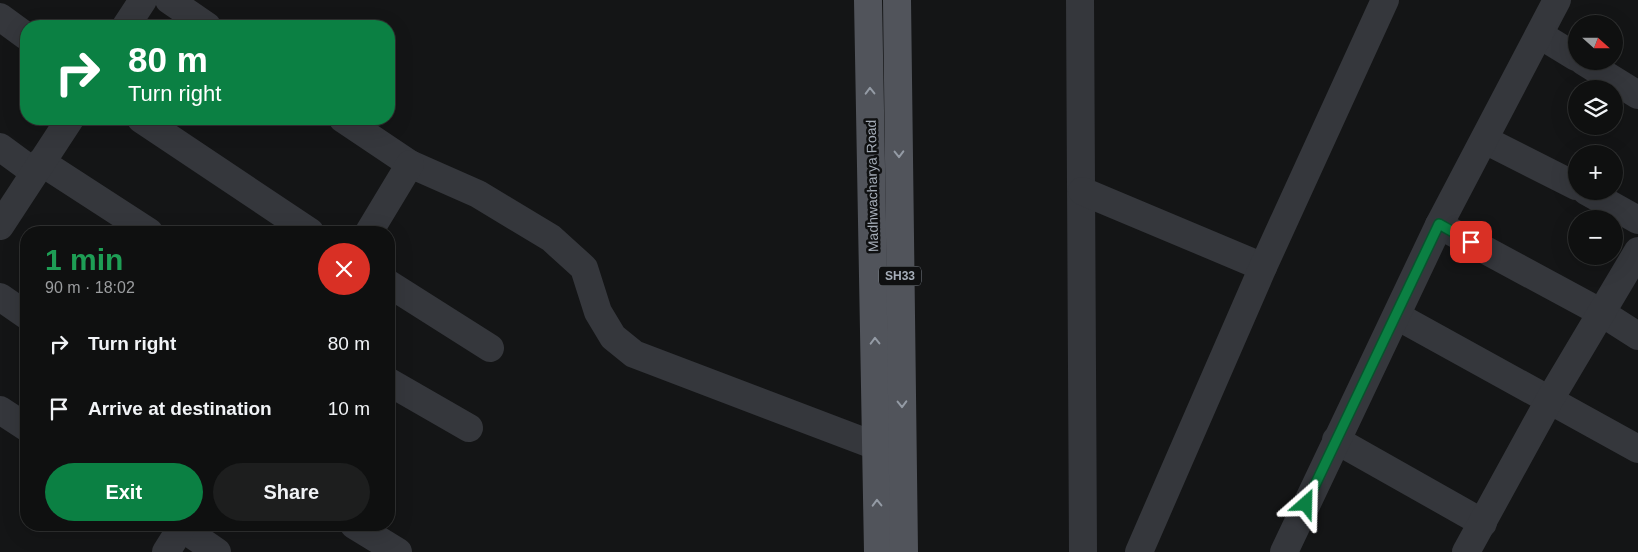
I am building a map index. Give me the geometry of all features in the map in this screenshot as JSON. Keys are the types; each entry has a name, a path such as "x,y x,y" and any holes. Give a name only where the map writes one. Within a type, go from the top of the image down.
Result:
{"main road":[{"name":"Madhwacharya Road","path":"868,0 878,552"},
{"name":"Madhwacharya Road","path":"897,0 904,552"}],"street":[{"path":"130,20 143,0"},
{"path":"169,0 198,20"},
{"path":"1080,0 1083,552"},
{"path":"1139,552 1263,267 1385,0"},
{"path":"1284,552 1439,224 1485,140 1557,0"},
{"path":"0,16 20,31"},
{"path":"1540,35 1568,52"},
{"path":"1597,70 1638,95"},
{"path":"0,226 66,125"},
{"path":"150,125 301,226"},
{"path":"352,125 410,164 478,194 551,238 584,268 598,312 613,337 634,354 876,446"},
{"path":"1485,140 1568,182"},
{"path":"0,147 139,226"},
{"path":"373,226 410,164"},
{"path":"1082,191 1263,267"},
{"path":"1602,200 1638,220"},
{"path":"1439,224 1602,313 1638,336"},
{"path":"1466,552 1550,399 1638,251"},
{"path":"395,288 490,348"},
{"path":"0,297 20,311"},
{"path":"1397,316 1638,448"},
{"path":"395,385 470,428"},
{"path":"0,410 20,423"},
{"path":"1336,440 1483,523"},
{"path":"166,552 178,531"},
{"path":"188,531 217,552"},
{"path":"364,531 398,552"}],"route":[{"path":"1306,504 1397,316 1439,224 1471,242"}]}
